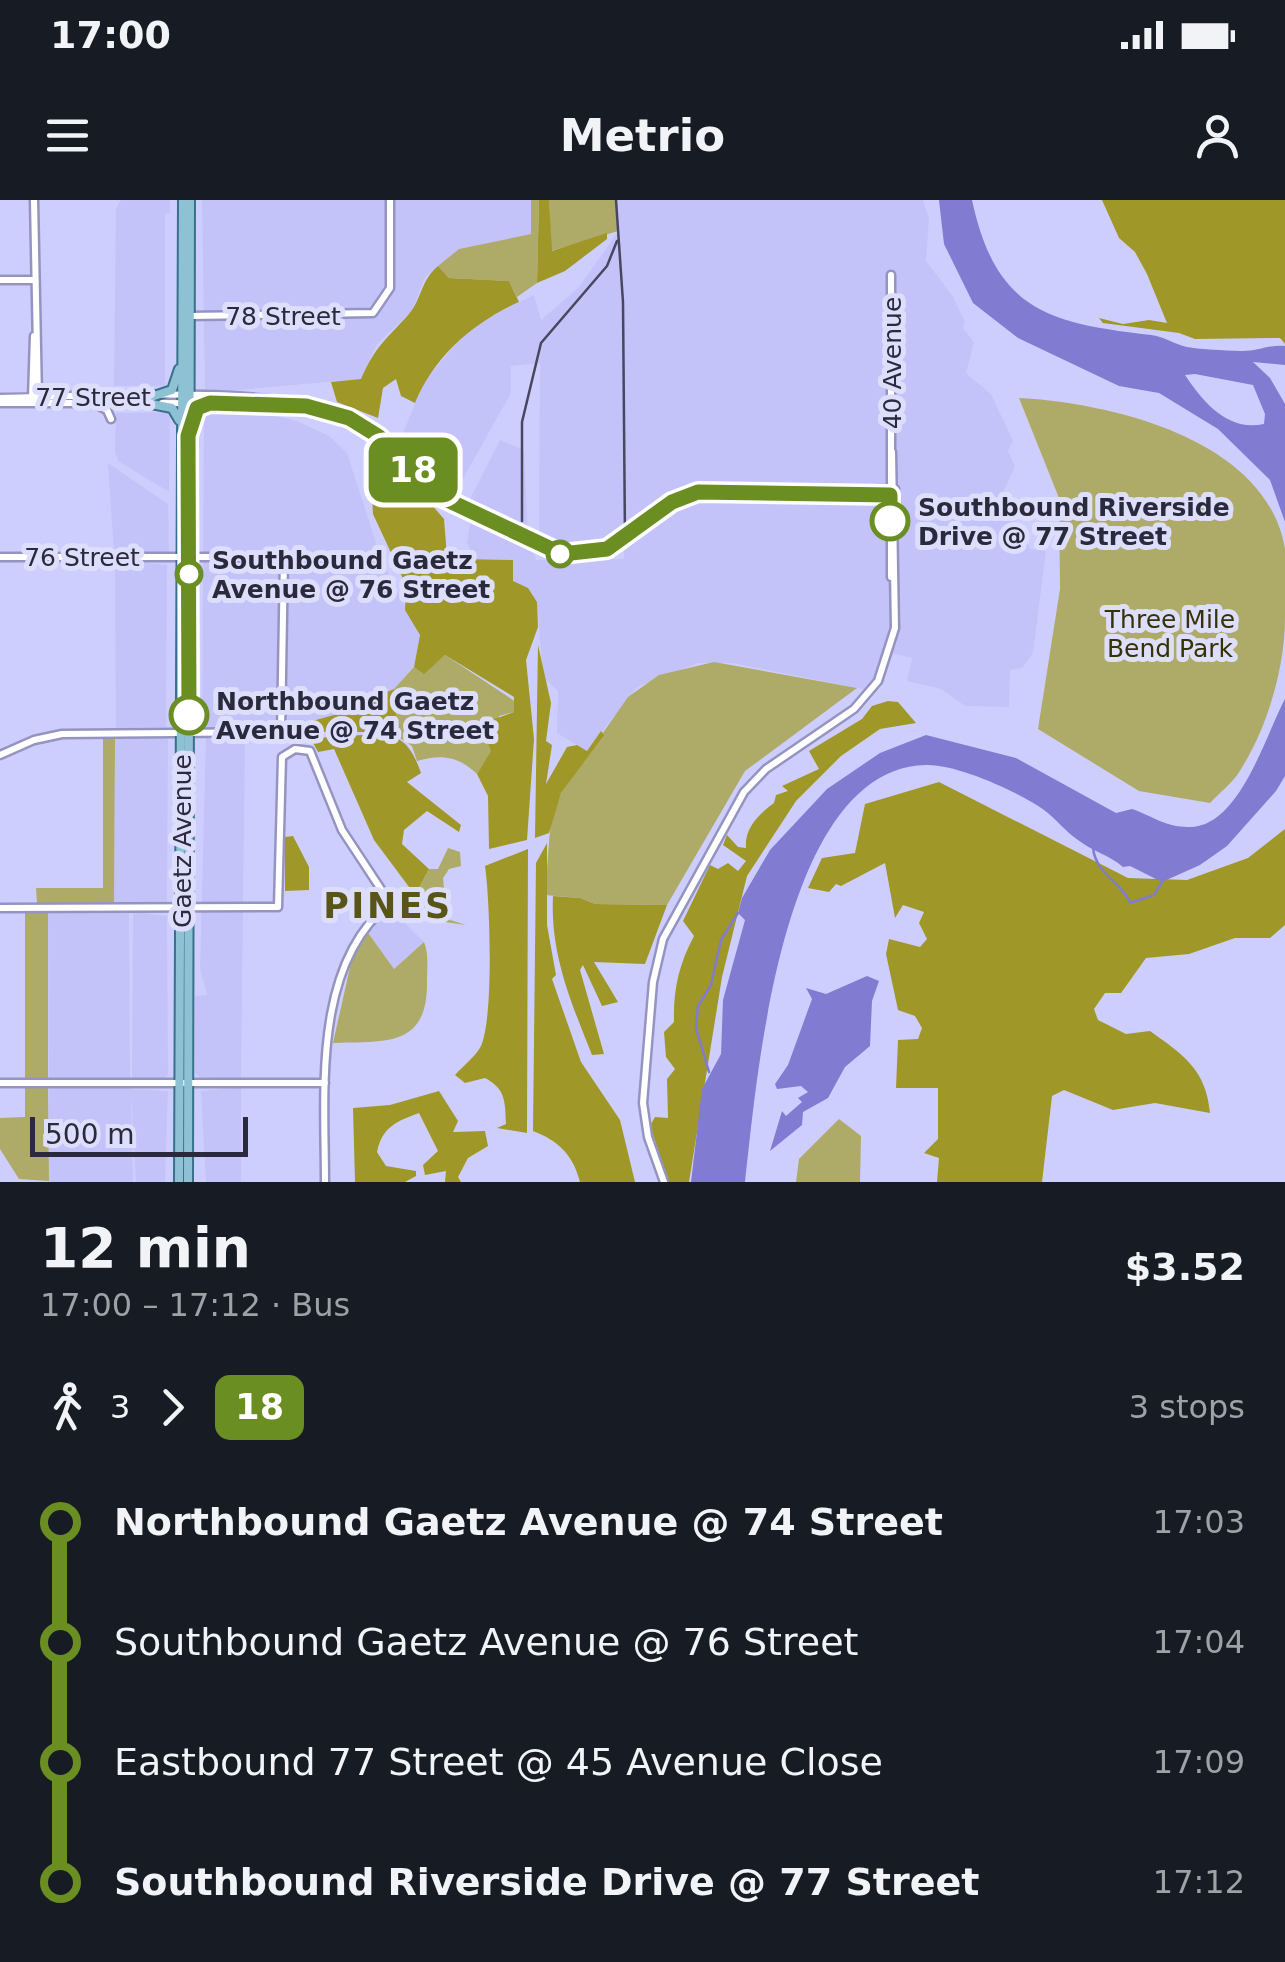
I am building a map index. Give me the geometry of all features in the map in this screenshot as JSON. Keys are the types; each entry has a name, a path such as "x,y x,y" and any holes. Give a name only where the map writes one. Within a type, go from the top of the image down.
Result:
{"main road":[{"name":"Gaetz Avenue","path":"179,1182 184,1083 189,480 185,435 186,200"},
{"name":"Gaetz Avenue","path":"185,400 182,354 186,316"},
{"path":"149,400 172,390 182,354"},
{"path":"149,400 176,410 185,435"},
{"path":"185,435 197,408 210,403"},
{"name":"Gaetz Avenue","path":"185,435 181,454 186,557"},
{"path":"181,454 189,480"},
{"name":"Gaetz Avenue","path":"184,1083 188,1182"}],"street":[{"path":"34,200 34,400"},
{"name":"78 Street","path":"186,316 361,316 381,306 390,288 390,200"},
{"name":"40 Avenue","path":"664,1182 648,1137 642,1104 654,972 666,930 744,792 766,768 854,709 876,677 890,632 891,275"},
{"path":"0,280 35,280"},
{"name":"77 Street","path":"0,400 252,398 306,406 349,418 378,436 443,498 562,554 607,549 686,495 893,492"},
{"name":"77 Street","path":"0,400 10,404 34,400 149,400"},
{"name":"77 Street","path":"185,400 306,406"},
{"path":"88,403 105,408 111,419"},
{"name":"76 Street","path":"0,557 284,557 282,731 185,734"},
{"path":"0,755 57,734 185,734"},
{"path":"0,908 276,908 281,894 282,757 298,748 312,754 342,830 390,903 361,932 347,958 335,1005 325,1083 325,1182"},
{"path":"0,1084 325,1083"}],"shaded area":[{"path":"121,200 170,200 170,213 165,214 165,386 114,386 116,208"},
{"path":"202,200 531,200 531,234 459,249 425,277 412,311 377,344 361,379 205,393"},
{"path":"539,200 549,200 552,251 607,233 607,239 565,271 537,283"},
{"path":"616,200 923,200 929,219 926,261 952,295 965,322 963,328 974,342 966,373 991,394 1013,441 1008,451 1015,466 999,501 1017,522 1030,549 1046,551 1033,653 1022,668 1010,670 1009,707 965,706 941,689 907,681 912,658 886,652 868,690 732,663 698,663 637,687 587,751 557,733 558,691 543,677 537,601 513,581 512,560 475,559 467,543 470,523 533,549 536,560 624,559 624,534 598,547 561,547 539,536 540,363 511,366 511,393 454,495 403,433 424,382 470,327 534,295 541,320 579,287 618,232"},
{"path":"939,200 972,200 982,237 996,267 1013,289 1056,317 1155,336 1193,348 1246,351 1285,346 1285,365 1253,362 1270,378 1285,404 1285,522 1270,480 1218,429 1159,393 1119,386 1018,338 973,303 944,244","holes":["1185,375 1253,385 1265,414 1264,424 1239,424 1208,404"]},
{"path":"1102,200 1285,200 1285,344 1280,338 1195,339 1179,333 1103,323 1099,318 1123,324 1149,320 1167,323 1147,274 1135,252 1119,238"},
{"path":"438,266 449,278 509,281 519,302 457,342 433,370 415,403 401,396 396,379 383,388 378,418 337,402 331,382 361,379 377,350 413,308"},
{"path":"204,409 249,409 297,421 329,436 347,453 382,561 420,635 414,667 394,689 334,715 290,727 202,729"},
{"path":"170,412 169,492 118,461 115,452 116,413"},
{"path":"500,440 524,450 528,535 466,507"},
{"path":"108,463 168,504 169,553 114,553"},
{"path":"385,467 400,468 444,519 447,556 456,566 464,559 513,560 513,581 528,588 537,602 538,627 526,660 534,739 527,840 489,849 488,796 477,774 491,751 484,731 486,722 514,712 514,697 445,655 424,674 414,667 420,635 405,610 406,585 373,514 371,477"},
{"path":"115,560 167,565 166,727 116,728"},
{"path":"538,645 551,703 546,741 552,745 546,784 567,747 577,745 587,751 601,731 604,735 561,793 549,833 535,838"},
{"path":"394,689 401,698 391,732 299,732 290,727 334,715"},
{"path":"1285,699 1285,776 1276,791 1227,846 1200,865 1162,882 1130,866 1123,867 1078,840 1033,803 970,774 926,765 877,780 838,817 808,871 786,936 769,1005 745,1182 691,1182 702,1089 721,1054 723,1000 745,920 738,913 742,898 770,850 827,789 880,753 926,735 1016,758 1116,813 1132,809 1180,827 1206,824 1236,797"},
{"path":"898,702 916,723 880,729 841,756 796,801 747,876 722,977 689,1182 669,1182 650,1126 655,1117 668,1118 667,1079 675,1069 666,1057 664,1032 674,1022 678,978 694,936 683,921 710,865 718,869 728,863 738,871 746,861 723,845 727,835 738,847 746,848 754,822 774,803 776,795 788,791 782,786 819,769 809,751 862,719 872,706"},
{"path":"379,735 399,739 421,773 407,782 461,825 459,832 427,811 404,830 402,844 429,869 415,895 374,840 334,749 318,752 311,739"},
{"path":"206,736 245,736 241,1079 199,1077 195,1073 195,996 207,995 200,969"},
{"path":"168,737 167,902 114,904 115,738"},
{"path":"939,782 1128,878 1187,880 1248,858 1285,829 1285,925 1270,938 1235,938 1189,954 1146,958 1121,993 1105,993 1094,1009 1098,1020 1126,1034 1150,1031 1183,1056 1204,1085 1210,1113 1155,1103 1113,1110 1064,1090 1052,1096 1042,1182 937,1182 939,1158 924,1153 938,1139 938,1088 896,1088 898,1040 918,1039 922,1028 915,1016 898,1010 886,954 889,939 920,947 927,939 919,923 924,912 903,905 895,918 885,863 841,886 836,884 829,892 808,888 822,858 855,853 865,804"},
{"path":"293,836 309,867 309,890 285,891 285,837"},
{"path":"547,843 547,925 556,975 552,979 581,1062 620,1120 635,1182 580,1182 564,1150 533,1131 536,863"},
{"path":"528,849 527,1133 497,1128 506,1124 505,1109 501,1092 492,1082 485,1078 465,1083 455,1075 479,1050 485,1031 490,958 485,866"},
{"path":"553,896 580,898 595,904 667,905 645,964 594,962 618,1002 602,1006 583,965 580,970 604,1054 592,1055 570,997 558,958"},
{"path":"48,908 129,908 130,1089 168,1091 165,1182 136,1182 131,1091 133,1182 49,1182"},
{"path":"390,908 424,942 394,969 366,930"},
{"path":"133,912 167,916 168,1075 162,1080 132,1079"},
{"path":"867,976 879,981 872,1001 870,1046 845,1067 828,1098 803,1112 802,1125 770,1151 782,1111 786,1116 802,1102 798,1098 808,1092 801,1086 777,1089 775,1084 788,1065 812,999 806,988 826,994"},
{"path":"241,1087 241,1182 206,1182 201,1091"},
{"path":"439,1091 458,1121 453,1132 485,1131 488,1146 468,1158 458,1177 461,1182 445,1182 446,1171 425,1175 423,1165 438,1151 419,1113 392,1126 377,1152 386,1166 416,1171 416,1176 405,1182 355,1182 353,1108 390,1105"}],"green space":[{"path":"531,200 539,200 537,283 517,297 509,281 449,278 438,266 459,249 531,234"},
{"path":"549,200 616,200 618,231 551,251"},
{"name":"Three Mile Bend Park","path":"1019,398 1097,408 1180,434 1217,454 1249,480 1272,511 1285,549 1284,636 1278,676 1251,752 1235,778 1210,803 1139,791 1038,729 1060,589 1059,498"},
{"path":"445,655 516,702 514,712 499,716 491,752 477,774 449,758 417,761 412,746 391,732 401,698 394,689 414,667 424,673"},
{"path":"714,662 857,688 745,771 667,905 595,904 580,898 545,895 551,817 561,793 628,697 659,675"},
{"path":"103,737 115,738 114,904 37,904 36,888 103,888"},
{"path":"448,848 460,852 461,866 449,869 443,878 447,919 466,925 445,922 430,912 413,923 406,916 423,906 415,895 429,869 438,869"},
{"path":"25,912 48,912 48,1080 25,1079"},
{"path":"366,930 394,969 424,942 425,1003 412,1030 400,1036 333,1043 355,945"},
{"path":"25,1086 48,1087 49,1181 19,1179 0,1149 0,1118 25,1117"},
{"path":"839,1119 861,1136 860,1182 796,1182 799,1159"}],"waterway":[{"path":"1093,848 1099,865 1130,903 1154,895 1162,882"},
{"path":"709,1072 696,1028 698,1006 711,985 721,940 738,913"}],"railway":[{"path":"616,200 623,302 625,540"},
{"path":"522,521 522,422 541,343 607,266 617,241"}],"bus line":[{"name":"18","path":"189,715 188,436 197,408 202,405 306,406 349,418 378,436 443,498 539,547 562,554 607,549 629,537 672,502 703,491 890,495 890,521"}],"place":[{"name":"Southbound Riverside Drive @ 77 Street","path":"890,521"},
{"name":"Southbound Gaetz Avenue @ 76 Street","path":"189,574"},
{"name":"Northbound Gaetz Avenue @ 74 Street","path":"189,715"}],"district":[{"name":"PINES","path":"388,906"}]}
